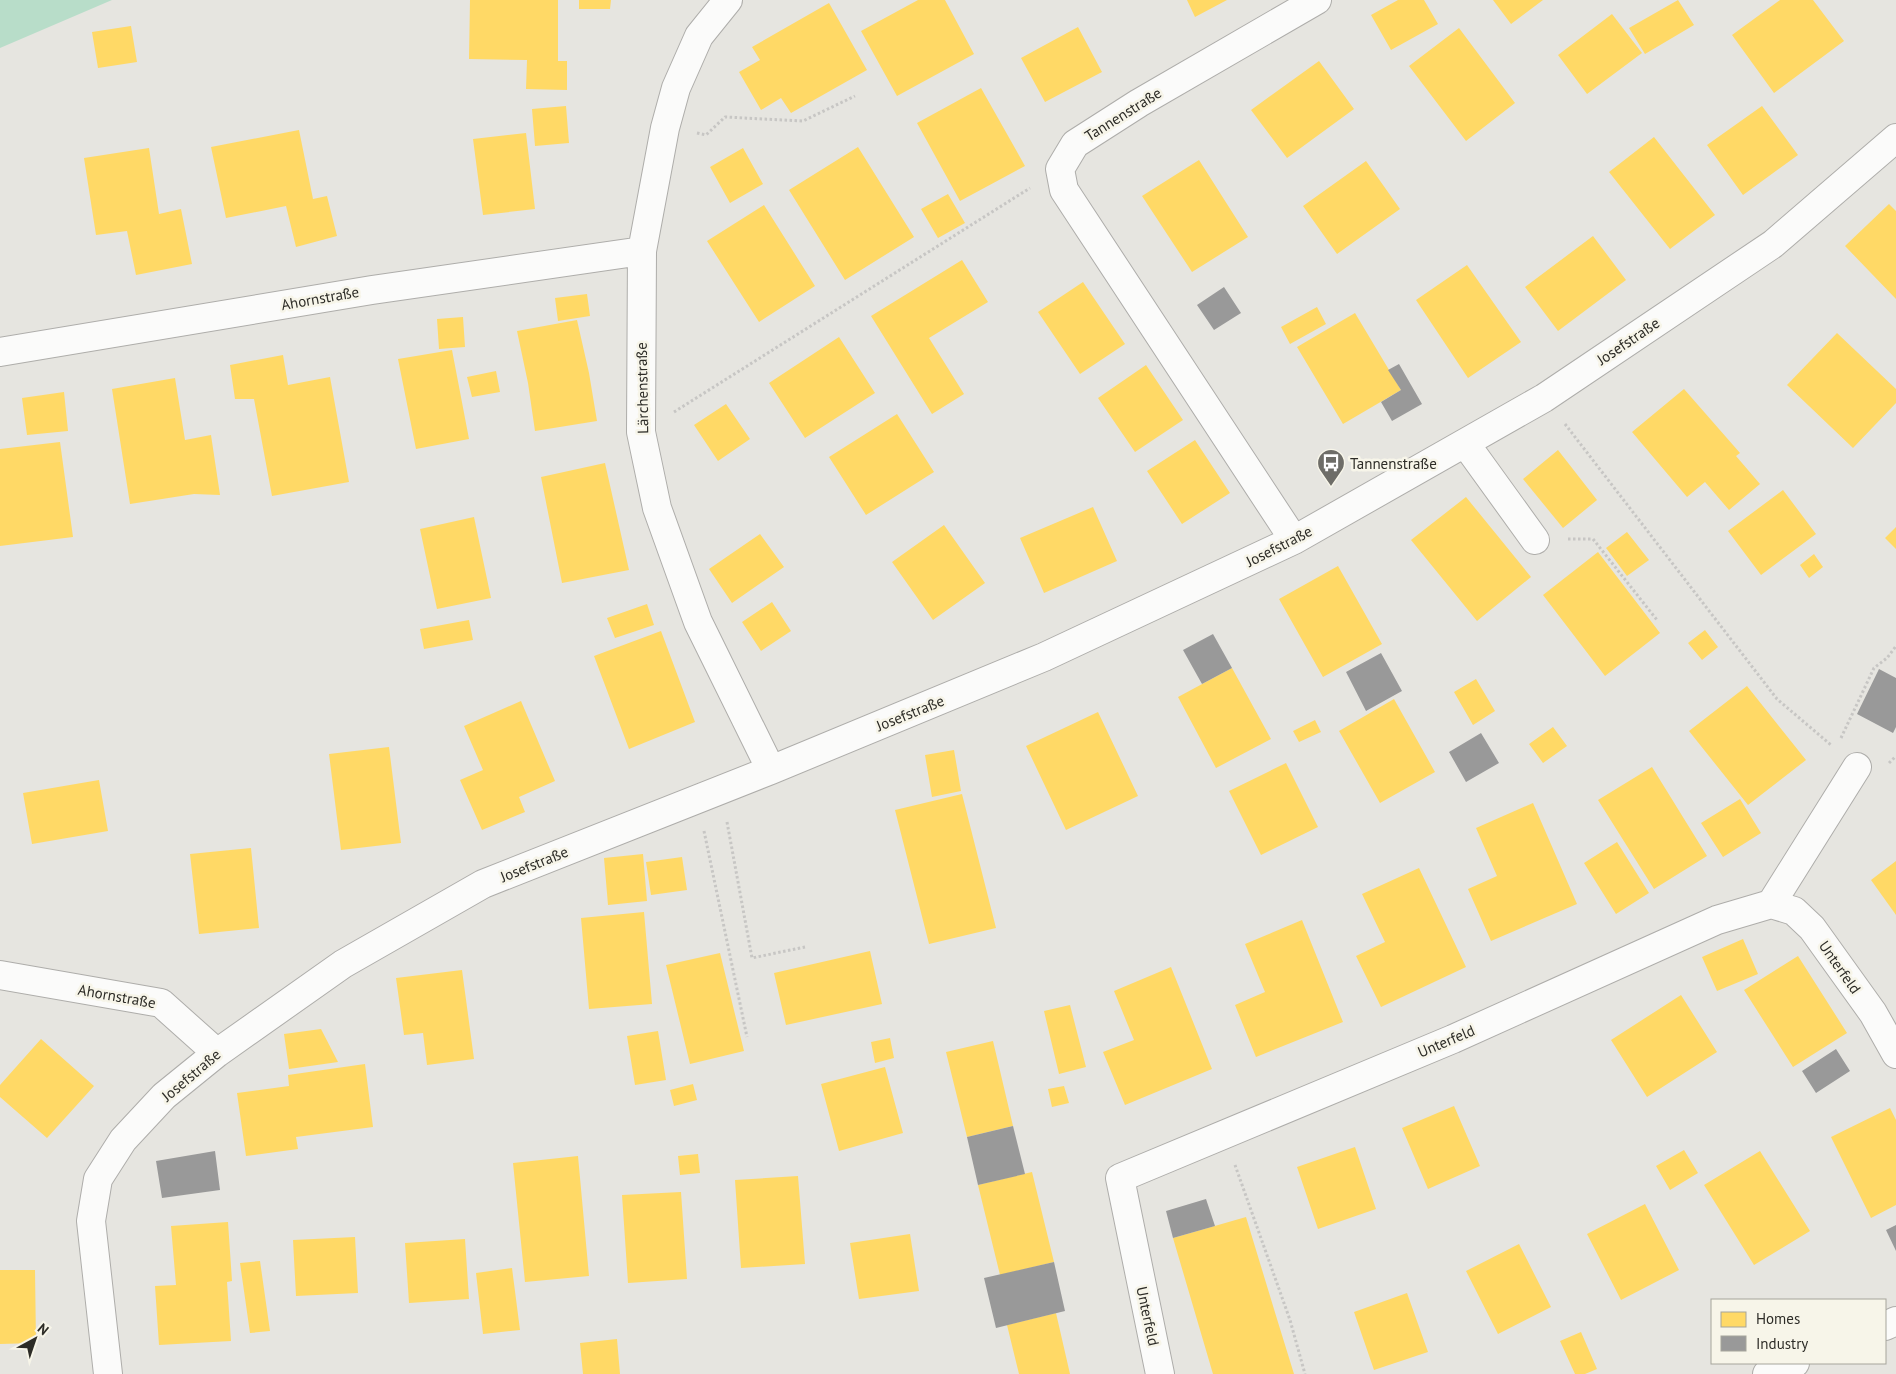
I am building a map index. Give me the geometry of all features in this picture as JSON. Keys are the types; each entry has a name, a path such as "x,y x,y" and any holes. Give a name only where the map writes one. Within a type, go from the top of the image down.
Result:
{"street":[{"name":"Lärchenstraße","path":"728,0 699,36 676,88 665,128 642,251 641,432 657,508 698,622 771,770"},
{"name":"Tannenstraße","path":"1060,169 1075,144 1139,103 1317,0"},
{"name":"Josefstraße","path":"108,1374 91,1221 98,1179 123,1140 164,1096 217,1052 343,964 483,884 771,770 1044,657 1294,540 1544,398 1773,244 1896,138"},
{"path":"1060,169 1064,190 1294,540"},
{"name":"Ahornstraße","path":"0,352 372,290 642,251"},
{"path":"1465,442 1535,540"},
{"path":"1771,904 1857,767"},
{"name":"Unterfeld","path":"1160,1374 1120,1178 1453,1039 1717,920 1771,904 1794,911 1812,928 1873,1013 1896,1054"},
{"name":"Ahornstraße","path":"0,975 161,1002 217,1052"},
{"path":"1767,1374 1792,1364"}],"path":[{"path":"665,128 706,135 725,117 803,121 855,96"},
{"path":"641,432 1060,169"},
{"path":"1544,398 1777,699 1857,767"},
{"path":"1535,540 1593,539 1657,620"},
{"path":"1836,749 1874,668 1887,658 1896,646"},
{"path":"709,794 752,958 805,947"},
{"path":"709,794 747,1037"},
{"path":"1224,1134 1290,1320 1305,1374"}],"green space":[{"path":"0,0 112,0 0,48"}],"building: Homes":[{"path":"470,0 558,0 558,61 567,61 567,90 526,89 527,60 469,59"},
{"path":"579,0 611,0 610,9 579,9"},
{"path":"918,0 945,0 974,54 897,96 861,31"},
{"path":"1187,0 1227,0 1195,17"},
{"path":"1398,0 1424,0 1438,24 1391,50 1371,15"},
{"path":"1493,0 1543,0 1511,24"},
{"path":"1678,0 1694,25 1645,54 1629,28"},
{"path":"1780,0 1813,0 1844,41 1774,93 1732,35"},
{"path":"829,3 867,70 791,113 781,98 761,110 739,72 760,60 752,47"},
{"path":"1612,14 1642,53 1587,94 1558,55"},
{"path":"131,26 137,62 98,68 92,32"},
{"path":"1078,27 1102,72 1045,102 1021,58"},
{"path":"1459,28 1515,103 1466,141 1409,66"},
{"path":"1319,61 1354,109 1287,158 1251,110"},
{"path":"981,88 1025,166 960,201 917,123"},
{"path":"566,106 569,143 535,146 532,109"},
{"path":"1762,106 1798,155 1743,195 1707,145"},
{"path":"299,130 313,199 327,196 337,236 296,247 286,206 226,218 211,147"},
{"path":"526,133 535,209 483,215 473,139"},
{"path":"1654,137 1715,215 1670,249 1609,172"},
{"path":"858,147 914,237 845,280 789,190"},
{"path":"149,148 159,214 181,209 192,264 136,275 127,231 96,235 84,158"},
{"path":"743,148 763,184 730,203 710,167"},
{"path":"1199,160 1248,237 1192,272 1142,196"},
{"path":"1366,161 1400,209 1337,254 1303,206"},
{"path":"948,194 965,223 938,238 921,209"},
{"path":"1889,204 1896,211 1896,299 1845,246"},
{"path":"764,205 815,286 759,322 707,241"},
{"path":"1593,236 1626,280 1558,331 1525,287"},
{"path":"962,260 988,302 929,338 964,394 932,414 871,316"},
{"path":"1467,265 1521,342 1468,378 1416,300"},
{"path":"1083,282 1125,344 1080,374 1038,312"},
{"path":"587,294 590,316 558,321 555,298"},
{"path":"1317,307 1326,324 1290,344 1281,327"},
{"path":"1355,313 1401,390 1343,424 1297,347"},
{"path":"463,317 465,347 439,349 437,319"},
{"path":"577,320 597,421 535,431 528,383 517,331"},
{"path":"1837,333 1896,389 1896,403 1853,448 1787,385"},
{"path":"839,337 875,393 805,438 769,383"},
{"path":"452,350 469,439 416,449 398,359"},
{"path":"283,355 288,385 330,377 349,482 272,496 254,399 235,399 230,365"},
{"path":"1146,365 1183,420 1135,452 1098,398"},
{"path":"496,371 500,392 472,397 467,377"},
{"path":"175,378 185,440 211,435 220,495 194,494 130,504 112,389"},
{"path":"1684,389 1740,453 1736,456 1760,484 1729,510 1705,482 1687,497 1632,432"},
{"path":"64,392 68,431 27,435 22,398"},
{"path":"726,404 750,439 718,461 694,425"},
{"path":"897,414 934,472 866,515 829,457"},
{"path":"1195,440 1230,493 1182,524 1147,471"},
{"path":"60,442 73,537 0,546 0,449"},
{"path":"1558,450 1597,500 1563,528 1523,479"},
{"path":"605,463 629,570 562,583 541,477"},
{"path":"1783,490 1816,534 1761,575 1728,531"},
{"path":"1466,497 1531,577 1477,621 1411,540"},
{"path":"1093,507 1117,561 1044,593 1020,538"},
{"path":"474,517 491,598 437,609 420,529"},
{"path":"944,525 985,583 933,620 892,562"},
{"path":"1896,527 1896,549 1885,538"},
{"path":"1627,532 1649,560 1627,576 1606,548"},
{"path":"760,534 784,567 732,603 709,569"},
{"path":"1598,552 1660,633 1605,676 1543,595"},
{"path":"1814,554 1823,567 1809,578 1800,565"},
{"path":"1338,566 1382,644 1323,677 1279,599"},
{"path":"772,602 791,631 761,651 742,622"},
{"path":"647,604 654,625 615,638 607,618"},
{"path":"469,620 473,640 424,649 420,629"},
{"path":"1705,630 1718,647 1702,660 1688,643"},
{"path":"661,631 695,722 629,749 594,656"},
{"path":"1232,668 1271,739 1216,768 1178,697"},
{"path":"1476,679 1495,711 1473,725 1454,692"},
{"path":"1747,686 1806,760 1748,805 1689,731"},
{"path":"1394,699 1435,772 1380,803 1339,731"},
{"path":"521,701 555,781 519,797 525,812 482,830 460,780 483,770 464,726"},
{"path":"1098,712 1138,796 1066,830 1026,746"},
{"path":"1315,720 1321,732 1299,742 1293,731"},
{"path":"1553,727 1567,746 1543,763 1529,744"},
{"path":"389,747 401,843 341,850 329,754"},
{"path":"954,750 961,791 932,797 925,755"},
{"path":"1286,763 1318,827 1261,855 1229,791"},
{"path":"1652,767 1707,856 1654,889 1598,800"},
{"path":"99,780 108,831 32,844 23,793"},
{"path":"962,794 996,928 929,944 895,810"},
{"path":"1740,799 1761,833 1723,857 1701,823"},
{"path":"1533,803 1577,904 1491,941 1468,889 1497,876 1476,828"},
{"path":"1617,842 1649,893 1616,914 1584,863"},
{"path":"251,848 259,928 199,934 190,854"},
{"path":"643,854 647,901 608,905 604,858"},
{"path":"682,857 687,890 651,895 646,862"},
{"path":"1896,861 1896,915 1871,880"},
{"path":"1419,868 1466,967 1381,1007 1356,956 1385,942 1362,894"},
{"path":"644,912 652,1004 589,1009 581,918"},
{"path":"1302,920 1343,1022 1256,1057 1235,1005 1265,992 1245,944"},
{"path":"1743,939 1758,974 1717,991 1702,957"},
{"path":"870,951 882,1004 786,1025 774,973"},
{"path":"720,953 744,1051 690,1064 666,965"},
{"path":"1798,956 1847,1033 1793,1067 1744,990"},
{"path":"1171,967 1212,1069 1125,1105 1103,1052 1134,1040 1114,991"},
{"path":"462,970 474,1059 427,1065 423,1033 404,1035 396,978"},
{"path":"1681,995 1717,1052 1647,1097 1611,1040"},
{"path":"1070,1005 1086,1067 1059,1074 1044,1011"},
{"path":"321,1029 338,1062 289,1069 284,1034"},
{"path":"658,1031 666,1080 635,1085 627,1036"},
{"path":"890,1038 894,1058 875,1063 871,1042"},
{"path":"41,1039 94,1086 47,1138 0,1097 0,1085"},
{"path":"993,1041 1013,1126 967,1137 946,1052"},
{"path":"365,1064 373,1127 296,1137 298,1149 246,1156 237,1093 289,1086 288,1075"},
{"path":"885,1067 903,1133 839,1151 821,1084"},
{"path":"693,1084 697,1100 674,1106 670,1090"},
{"path":"1064,1086 1069,1103 1052,1107 1048,1089"},
{"path":"1454,1106 1480,1166 1428,1189 1402,1128"},
{"path":"1890,1108 1896,1120 1896,1205 1871,1218 1831,1137"},
{"path":"1355,1147 1376,1209 1318,1229 1297,1167"},
{"path":"1684,1150 1698,1173 1670,1190 1656,1166"},
{"path":"1760,1151 1810,1231 1754,1265 1704,1185"},
{"path":"698,1154 700,1173 680,1175 678,1156"},
{"path":"578,1156 589,1276 525,1282 513,1163"},
{"path":"1032,1172 1054,1262 1000,1275 978,1185"},
{"path":"798,1176 805,1264 741,1268 735,1180"},
{"path":"681,1192 687,1279 628,1283 622,1195"},
{"path":"1645,1204 1679,1270 1621,1300 1587,1234"},
{"path":"1246,1217 1294,1374 1213,1374 1173,1238"},
{"path":"228,1222 232,1281 227,1282 231,1341 159,1345 155,1286 176,1285 171,1226"},
{"path":"910,1234 919,1291 859,1299 850,1243"},
{"path":"355,1237 358,1293 296,1296 293,1240"},
{"path":"465,1239 469,1299 409,1303 405,1243"},
{"path":"1519,1244 1551,1307 1498,1334 1466,1271"},
{"path":"260,1261 270,1331 250,1333 240,1263"},
{"path":"512,1268 520,1330 483,1334 476,1273"},
{"path":"0,1270 35,1270 36,1343 0,1344"},
{"path":"1407,1293 1428,1352 1374,1370 1354,1312"},
{"path":"1056,1313 1070,1374 1019,1374 1007,1325"},
{"path":"1581,1332 1597,1369 1585,1374 1575,1374 1560,1341"},
{"path":"617,1339 620,1374 583,1374 580,1343"}],"building: Industry":[{"path":"1224,287 1241,313 1214,330 1197,305"},
{"path":"1399,364 1422,404 1392,421 1381,402 1401,390 1388,370"},
{"path":"1213,634 1232,668 1202,684 1183,650"},
{"path":"1381,653 1402,691 1366,711 1346,672"},
{"path":"1879,669 1896,678 1896,727 1893,733 1857,714"},
{"path":"1481,733 1499,763 1466,782 1449,752"},
{"path":"1836,1049 1850,1071 1816,1093 1802,1071"},
{"path":"1013,1126 1025,1174 978,1185 967,1137"},
{"path":"215,1151 220,1190 162,1198 156,1161"},
{"path":"1206,1199 1215,1226 1173,1238 1166,1211"},
{"path":"1896,1225 1896,1251 1886,1230"},
{"path":"1054,1262 1065,1311 996,1328 984,1278"}],"place":[{"name":"Tannenstraße","path":"1331,487"}]}
